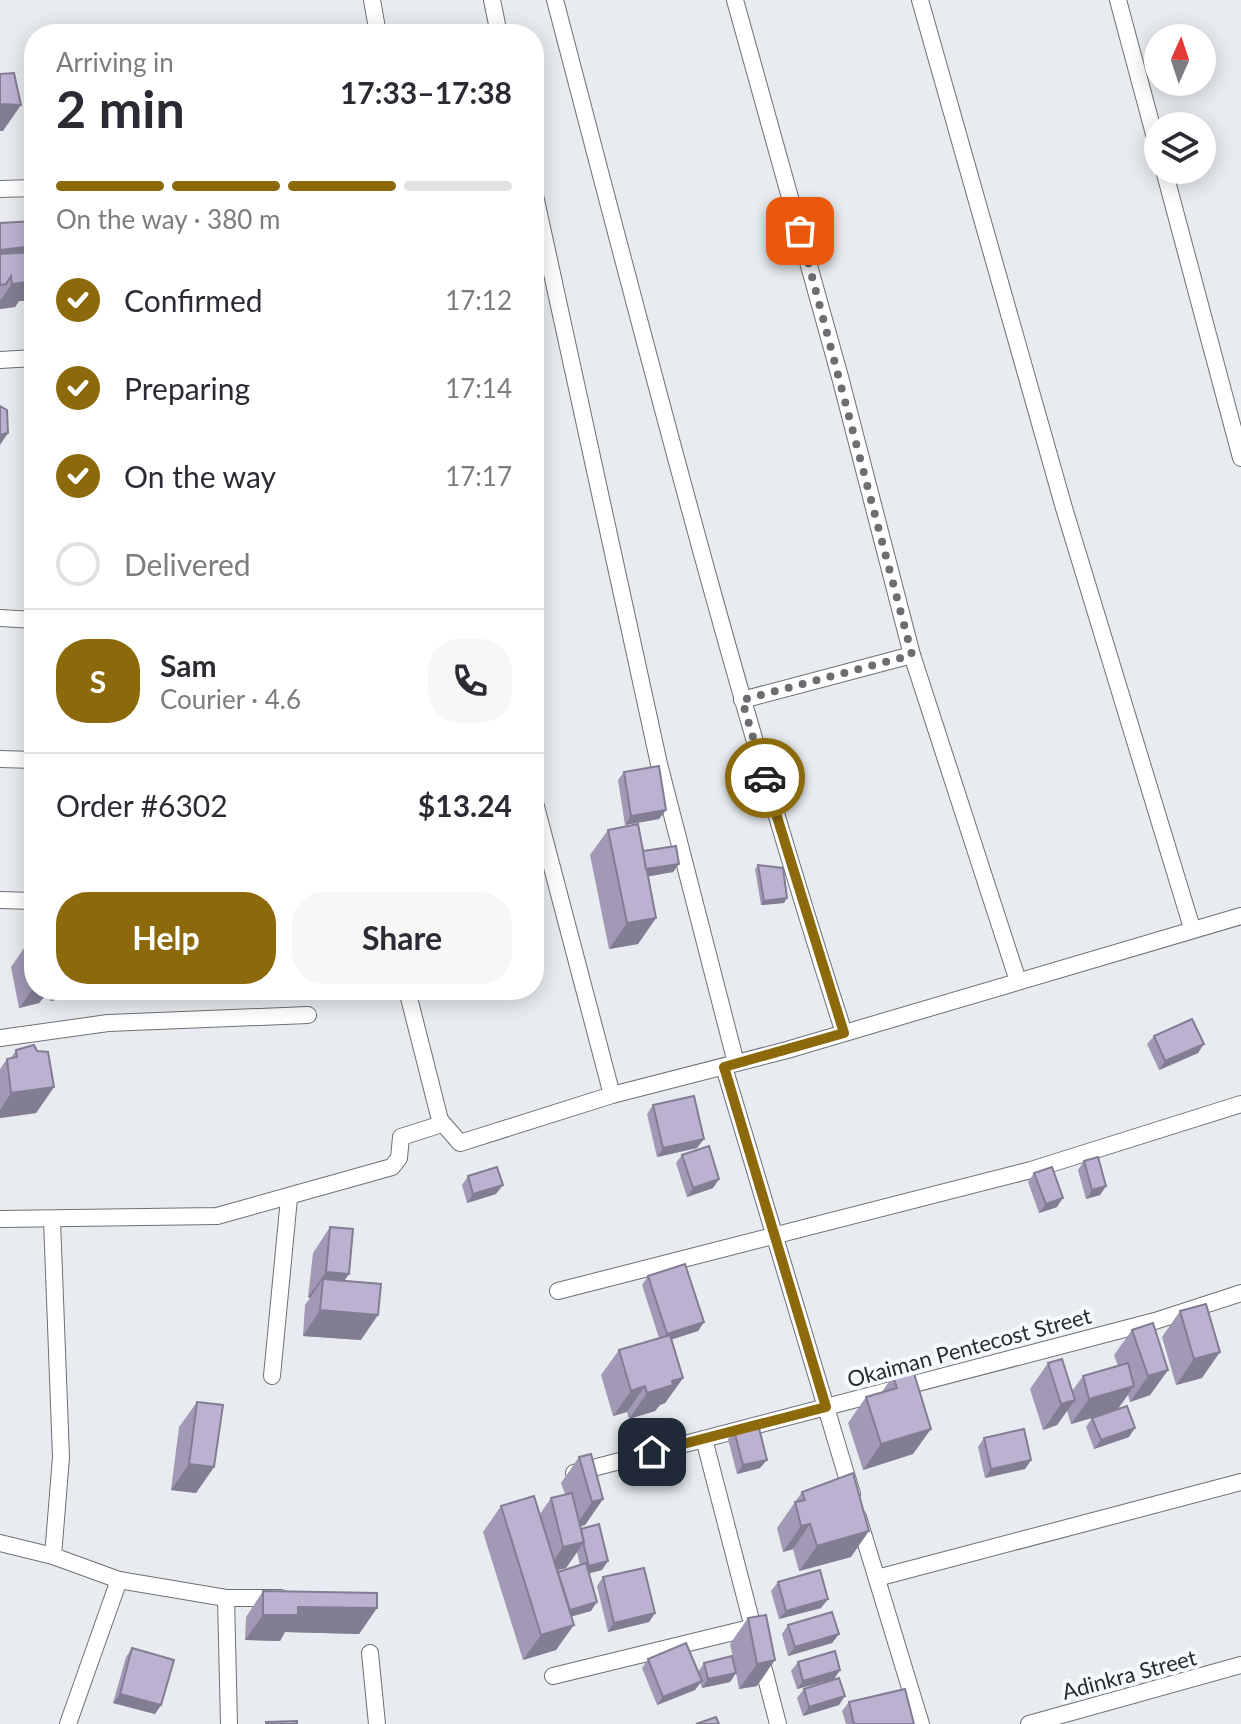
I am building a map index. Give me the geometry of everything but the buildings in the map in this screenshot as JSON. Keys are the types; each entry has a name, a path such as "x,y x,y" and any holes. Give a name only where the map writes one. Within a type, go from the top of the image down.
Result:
{"street":[{"path":"372,0 376,24"},
{"path":"492,0 497,24"},
{"path":"555,0 742,700 793,876 844,1033"},
{"path":"735,0 840,377 912,655 1018,981"},
{"path":"920,0 1064,508 1192,928"},
{"path":"1118,0 1148,112"},
{"path":"1168,184 1241,458"},
{"path":"0,189 24,188"},
{"path":"544,237 659,764 730,1065 775,1238 921,1724"},
{"path":"0,360 24,359"},
{"path":"0,618 24,619"},
{"path":"742,700 912,655"},
{"path":"0,759 24,760"},
{"path":"544,837 612,1095"},
{"path":"0,900 24,901"},
{"path":"409,1000 438,1125 460,1143 612,1095 844,1033 1241,916"},
{"path":"0,1038 108,1023 308,1015"},
{"path":"558,1291 775,1238 1087,1155 1241,1104"},
{"path":"0,1219 217,1216 392,1167 399,1158 401,1137 438,1125"},
{"path":"272,1376 289,1198"},
{"path":"52,1220 61,1441 53,1556"},
{"name":"Okaiman Pentecost Street","path":"568,1474 1155,1321 1241,1293"},
{"path":"704,1439 778,1724"},
{"path":"877,1578 1241,1482"},
{"path":"0,1543 53,1556 119,1580 226,1598 302,1598"},
{"path":"68,1724 119,1580"},
{"path":"226,1598 229,1724"},
{"path":"553,1676 754,1627"},
{"path":"370,1653 377,1724"},
{"name":"Adinkra Street","path":"1029,1724 1241,1665"}],"way so far":[{"path":"765,778 742,700 912,655 800,231"}],"route":[{"path":"652,1452 826,1407 724,1067 844,1033 765,778"}]}
